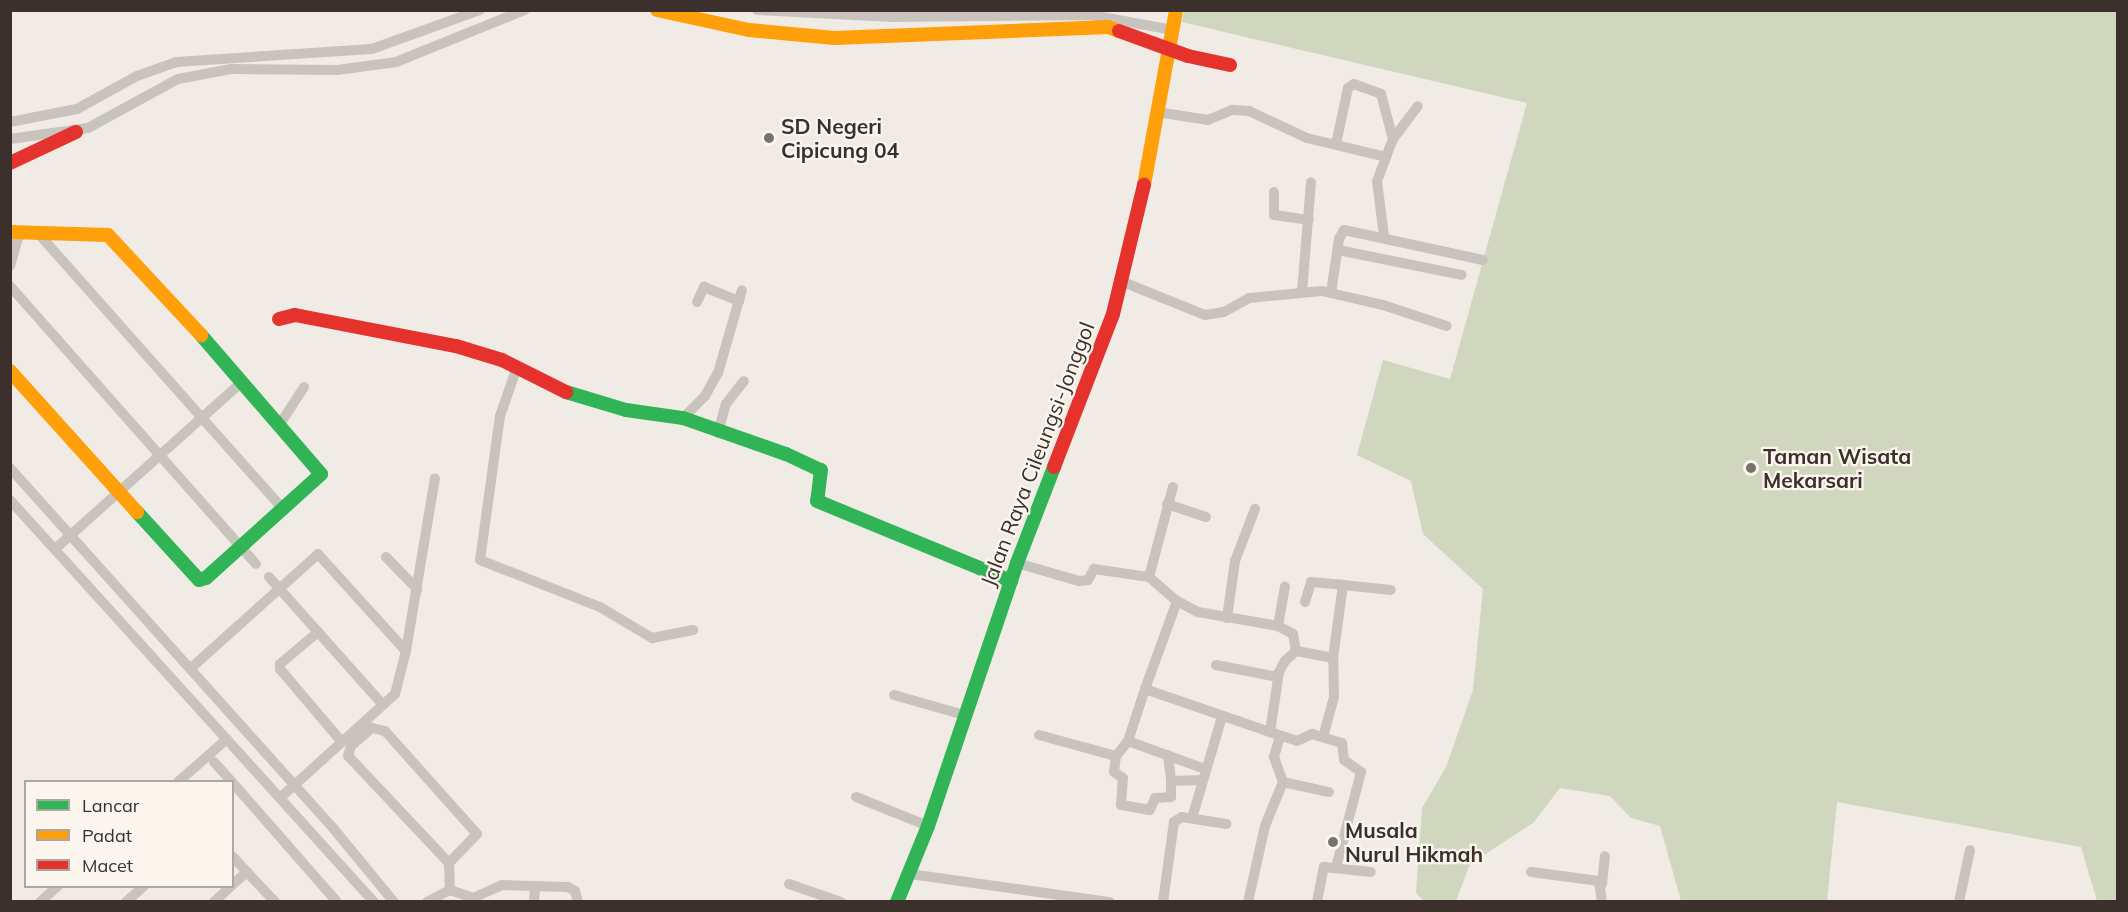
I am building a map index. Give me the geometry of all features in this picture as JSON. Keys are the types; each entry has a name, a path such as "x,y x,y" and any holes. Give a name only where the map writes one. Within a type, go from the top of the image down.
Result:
{"street":[{"path":"10,122 77,109 137,76 176,62 372,50 480,10"},
{"path":"10,163 178,79 231,69 337,70 396,62 525,10"},
{"path":"657,10 749,30 801,35 941,35 1089,25 1129,32 1169,49 1230,65"},
{"path":"757,10 803,15 1091,15 1173,30"},
{"name":"Jalan Raya Cileungsi-Jonggol","path":"897,902 928,826 1017,563 1123,282 1176,10"},
{"path":"940,16 941,35"},
{"path":"1336,144 1348,87 1354,84 1381,94 1393,140"},
{"path":"1384,236 1377,181 1393,140 1418,106"},
{"path":"1157,112 1208,120 1232,110 1249,111 1306,138 1386,157"},
{"path":"10,139 76,132"},
{"path":"1302,292 1311,182"},
{"path":"1274,192 1274,215 1309,220"},
{"path":"1331,293 1338,250 1344,230 1384,236 1483,260"},
{"path":"10,266 15,232 108,235 280,424 321,474 206,578 199,580 10,371"},
{"path":"37,232 203,416 283,509"},
{"path":"1338,250 1462,274"},
{"path":"1123,282 1205,315 1224,312 1249,298 1302,292 1331,293 1447,326"},
{"path":"10,286 256,564"},
{"path":"698,302 704,287 739,301"},
{"path":"683,418 714,382 741,290"},
{"path":"279,319 295,315 430,340 517,367 574,396 626,410 683,418 718,433 819,467 822,474 815,496 821,502 892,529 962,564 1011,580"},
{"path":"517,367 500,416 480,560 600,608 652,638 693,630"},
{"path":"718,433 726,404 744,381"},
{"path":"62,542 242,382"},
{"path":"280,424 304,387"},
{"path":"10,468 62,542 227,739 374,902"},
{"path":"281,797 340,741 395,694 406,651 435,478"},
{"path":"1149,577 1173,487"},
{"path":"10,500 62,542 190,669 394,902"},
{"path":"1167,504 1206,517"},
{"path":"1227,618 1235,561 1255,509"},
{"path":"190,669 315,554 321,555 406,651"},
{"path":"386,557 417,589"},
{"path":"1017,563 1079,581 1089,580 1094,569 1149,577 1177,602 1198,612 1278,626 1293,634 1296,651"},
{"path":"269,577 383,705"},
{"path":"1305,602 1311,582 1391,590"},
{"path":"1323,737 1334,697 1333,658 1343,585"},
{"path":"1278,626 1285,587"},
{"path":"1168,755 1172,797 1155,798 1151,809 1122,806 1123,778 1114,772 1116,756 1128,741 1177,602"},
{"path":"318,632 280,664 280,669 340,741"},
{"path":"1296,651 1333,658"},
{"path":"1248,902 1265,826 1282,782 1274,757 1278,677 1285,661 1296,651"},
{"path":"1216,664 1278,677"},
{"path":"1145,689 1222,717 1300,741 1311,734 1342,743 1344,760 1356,766 1362,777 1336,867"},
{"path":"894,695 964,715"},
{"path":"1192,818 1203,774 1222,717"},
{"path":"449,863 477,834 385,731 372,729 351,746 348,756 449,863 450,890"},
{"path":"1039,735 1116,756"},
{"path":"180,780 227,739"},
{"path":"1128,741 1168,755 1203,774"},
{"path":"214,762 230,780"},
{"path":"1171,781 1203,774"},
{"path":"1282,782 1329,792"},
{"path":"234,784 338,902"},
{"path":"856,797 928,826"},
{"path":"1163,902 1171,829 1178,819 1192,818 1226,824"},
{"path":"1959,902 1970,850"},
{"path":"1602,902 1605,856"},
{"path":"234,858 275,902"},
{"path":"1317,902 1322,870 1336,867 1371,872"},
{"path":"234,884 247,872"},
{"path":"1531,872 1602,884"},
{"path":"910,874 1110,902"},
{"path":"450,890 466,897 481,899 502,885 568,887 575,891 578,902"},
{"path":"789,885 842,902"},
{"path":"534,902 535,886"},
{"path":"40,902 56,888"},
{"path":"126,902 142,888"},
{"path":"214,902 230,888"},
{"path":"427,902 450,890"}],"green space":[{"name":"Taman Wisata Mekarsari","path":"1184,10 2117,11 2117,901 2097,901 2081,847 1837,802 1827,901 1681,901 1660,826 1631,818 1610,796 1560,788 1533,823 1470,864 1456,901 1424,901 1416,893 1422,808 1446,767 1473,690 1483,589 1423,534 1411,481 1357,455 1383,360 1450,379 1527,103 1182,22"}],"traffic: fast":[{"path":"137,512 199,580 206,578 321,474 201,335"},
{"path":"566,392 626,410 683,418 786,454 821,470 817,501 1011,581"},
{"path":"897,902 928,826 1017,563 1054,467"}],"traffic: slow":[{"path":"657,10 749,30 835,38 1108,27 1119,31"},
{"path":"1144,185 1176,10"},
{"path":"10,232 108,235 201,335"},
{"path":"10,371 137,512"}],"traffic: jam":[{"path":"1119,31 1188,56 1230,65"},
{"path":"10,163 76,132"},
{"path":"1054,467 1113,314 1144,185"},
{"path":"279,319 295,315 456,346 502,360 566,392"}],"place":[{"name":"SD Negeri Cipicung 04","path":"769,138"},
{"name":"Taman Wisata Mekarsari","path":"1751,468"},
{"name":"Musala Nurul Hikmah","path":"1333,842"}]}
